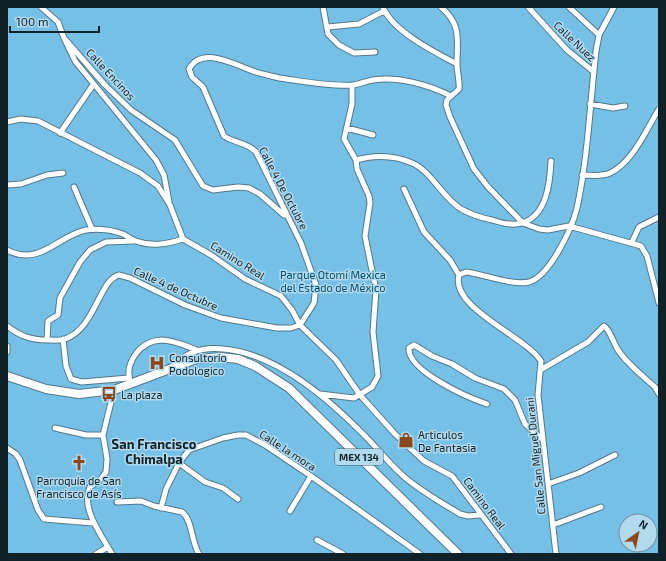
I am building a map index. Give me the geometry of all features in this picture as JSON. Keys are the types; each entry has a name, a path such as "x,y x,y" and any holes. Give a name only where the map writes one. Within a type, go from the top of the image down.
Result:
{"main road":[{"name":"MEX 134","path":"7,376 46,389 65,393 92,394 114,390 130,381 196,359 221,357 238,359 273,376 289,388 458,554"}],"street":[{"name":"Calle Encinos","path":"41,7 58,22 64,38 105,85 131,110 175,140 203,186 213,190 238,187 249,188 271,202 287,217"},
{"path":"324,7 330,37 348,51 354,53 375,52"},
{"path":"441,7 453,21 458,38 457,64 459,90 447,100 447,110 469,159 488,187 523,223 539,229 548,230 569,226 632,242 645,250 659,303"},
{"name":"Calle Nuez","path":"528,7 563,46 594,72"},
{"path":"570,7 599,35"},
{"path":"459,275 466,272 517,282 534,280 542,274 554,260 576,209 582,175 599,35 614,7"},
{"path":"328,28 359,24 384,9 403,30 432,50 457,64"},
{"path":"64,38 70,54 93,85 159,166 169,193 170,205"},
{"name":"Calle 4 De Octubre","path":"300,325 310,312 317,291 301,243 256,152 247,145 228,139 224,136 204,87 189,73 189,69 195,61 209,57 218,58 253,71 280,78 352,85"},
{"path":"318,394 348,399 360,396 372,387 378,376 373,332 376,290 365,236 370,203 369,196 357,169 356,160 344,139 352,104 352,85 372,80 391,79 423,86 451,96"},
{"path":"60,133 93,85"},
{"path":"590,104 613,108 625,106"},
{"path":"582,175 609,174 617,169 634,150 659,109"},
{"path":"7,122 30,119 38,121 150,180 158,186 170,205 183,239 162,245 135,241 106,242 95,247 85,255 60,298 58,315 48,322 47,340"},
{"path":"347,128 373,135"},
{"path":"356,160 381,156 412,163 424,171 448,199 461,209 496,221 512,224 523,223 533,216 544,203 549,186 551,161"},
{"path":"7,185 21,184 47,175 63,173"},
{"path":"74,187 92,229"},
{"path":"404,189 424,232 450,260 459,275 458,285 470,303 484,316 528,346 541,361 542,369 575,350 602,328 606,327 611,340 619,352 655,387 659,394"},
{"path":"632,242 639,227 659,217"},
{"path":"7,250 20,255 35,254 80,232 92,229 119,233 135,241"},
{"name":"Camino Real","path":"183,239 211,255 245,279 281,296 292,310 300,325 336,360 360,396 418,456 456,481 480,515 511,554"},
{"name":"Calle 4 de Octubre","path":"63,340 71,336 84,325 96,308 108,282 119,275 130,278 185,305 221,318 277,328 291,328 300,325"},
{"path":"7,326 24,337 47,340 63,340 66,366 71,379 82,382 130,381 133,357 148,344 161,340 198,350"},
{"path":"487,404 475,400 427,373 415,363 410,356 409,348 414,345 432,356 452,364 475,378 504,389 515,400 525,424 543,440"},
{"path":"7,346 7,352"},
{"path":"172,368 185,355 198,350 220,348 240,350 258,356 277,365 318,394 358,428 400,474 460,514 468,516 480,515"},
{"name":"Calle San Miguel Durani","path":"542,369 538,395 556,554"},
{"path":"112,554 90,514 88,491 90,487 101,479 106,472 107,459 103,435 114,390"},
{"path":"55,428 86,435 103,435"},
{"name":"Calle la mora","path":"161,508 164,494 179,463 189,450 196,446 238,435 246,435 265,445 311,476 420,554"},
{"path":"7,448 16,454 20,460 38,510 44,519 94,523"},
{"path":"548,484 579,473 615,455"},
{"path":"179,463 205,482 223,488 238,499"},
{"path":"290,511 311,476"},
{"path":"117,502 135,500 161,508 179,511 185,514 194,545 199,554"},
{"path":"553,526 601,507"},
{"path":"317,540 343,554"},
{"path":"96,554 108,547"}],"green space":[{"name":"Parque Otomí Mexica del Estado de México","path":"7,7 659,7 659,554 7,554"}],"place":[{"name":"Consultorio Podologico","path":"157,363"},
{"name":"La plaza","path":"109,394"},
{"name":"Articulos De Fantasia","path":"406,440"},
{"name":"Parroquia de San Francisco de Asís","path":"79,463"}],"district":[{"name":"San Francisco Chimalpa","path":"154,452"}]}
